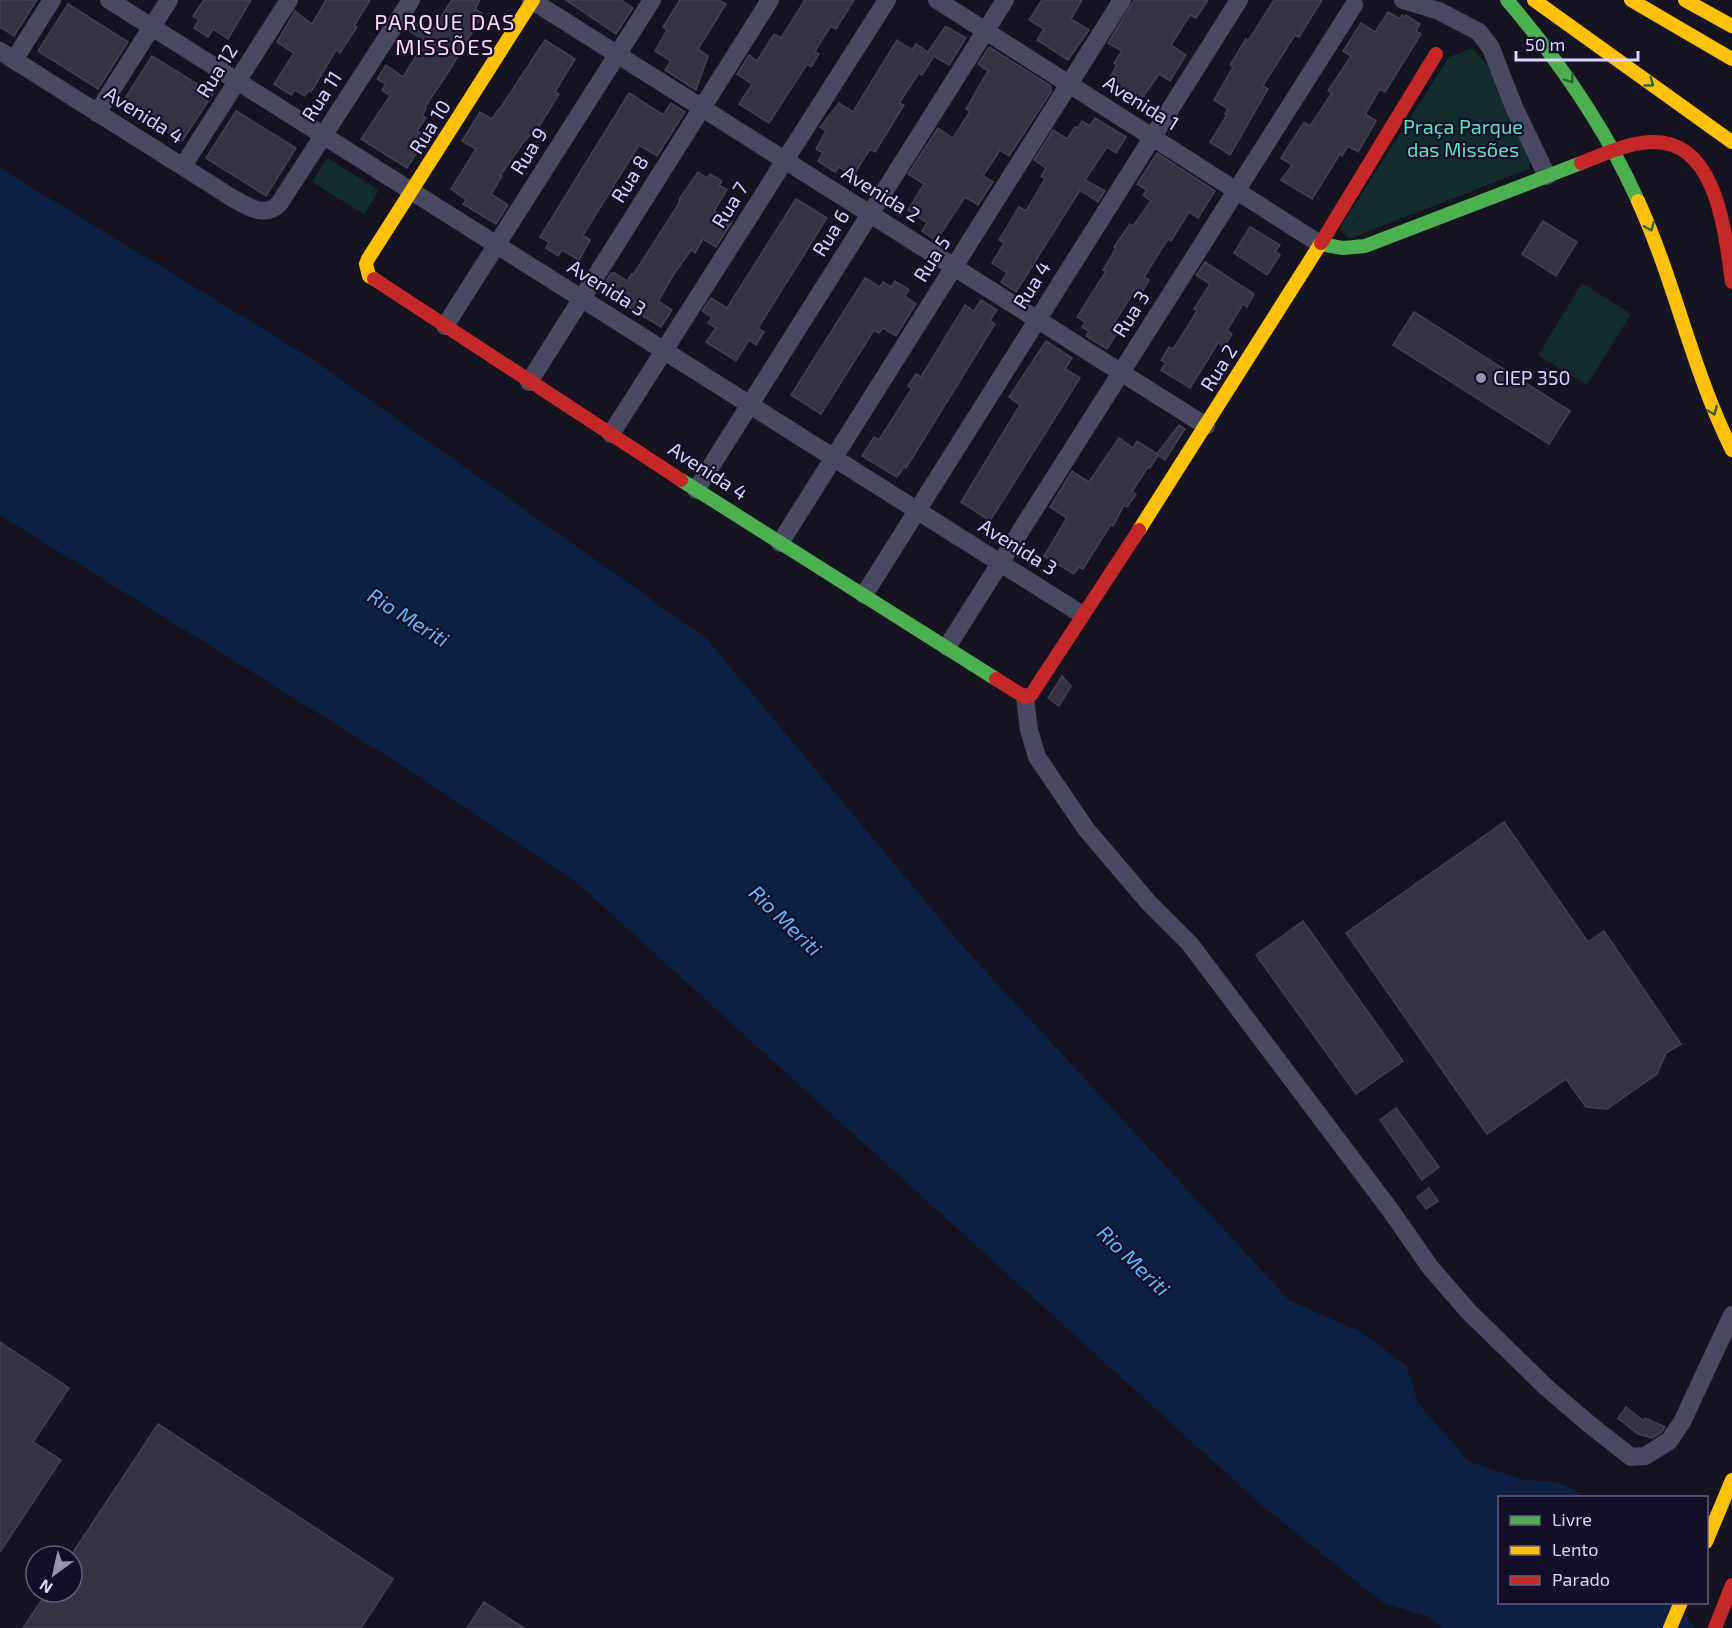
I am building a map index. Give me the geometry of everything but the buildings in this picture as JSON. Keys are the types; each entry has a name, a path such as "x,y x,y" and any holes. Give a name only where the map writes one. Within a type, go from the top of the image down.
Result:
{"main road":[{"name":"Rua 10","path":"369,276 366,264 368,259 532,0"},
{"path":"1507,0 1554,57 1602,129 1626,173 1664,263 1701,382 1732,450"},
{"path":"1534,0 1732,142"},
{"path":"1685,0 1732,27"},
{"path":"1633,1 1732,58"},
{"name":"Rua 2","path":"1026,697 1030,695 1206,426 1436,54"},
{"path":"1320,244 1343,248 1365,246 1622,147 1659,141 1684,150 1702,165 1714,188 1732,282"},
{"name":"Avenida 4","path":"369,276 696,490 1026,697"},
{"path":"1721,1508 1730,1466"},
{"path":"1708,1540 1732,1480"},
{"path":"1715,1628 1732,1585"},
{"path":"1670,1628 1680,1604"}],"street":[{"path":"7,55 52,0"},
{"name":"Avenida 3","path":"109,0 1082,614"},
{"path":"97,113 169,0"},
{"name":"Rua 12","path":"183,166 289,0"},
{"name":"Rua 11","path":"267,211 279,204 411,0"},
{"name":"Avenida 2","path":"532,0 1206,426"},
{"name":"Rua 9","path":"445,326 652,0"},
{"name":"Rua 8","path":"529,382 770,0"},
{"name":"Rua 7","path":"611,434 886,0"},
{"name":"Avenida 1","path":"937,0 1320,244"},
{"name":"Rua 6","path":"696,490 1005,0"},
{"name":"Rua 5","path":"780,543 1122,0"},
{"name":"Rua 4","path":"864,595 1239,0"},
{"path":"1403,0 1439,11 1479,32 1491,48 1510,97 1547,176"},
{"name":"Rua 3","path":"947,647 1354,5"},
{"name":"Avenida 4","path":"7,55 251,208 267,211"},
{"path":"1026,697 1029,730 1037,757 1086,829 1149,903 1190,944 1391,1211 1430,1267 1469,1312 1547,1388 1631,1456 1646,1456 1669,1441 1682,1422 1732,1315"}],"green space":[{"name":"Praça Parque das Missões","path":"1472,48 1490,68 1530,159 1529,169 1349,239 1339,229 1449,57"},
{"path":"327,158 379,190 364,214 312,182"},
{"path":"1582,283 1631,314 1587,385 1538,355"}],"water":[{"name":"Rio Meriti","path":"0,168 312,359 707,639 963,947 1290,1301 1357,1330 1406,1365 1418,1403 1469,1462 1525,1480 1557,1482 1585,1496 1498,1496 1498,1604 1679,1604 1694,1628 1443,1628 1426,1616 1383,1603 1259,1503 576,882 417,775 0,515"}],"traffic: fast":[{"path":"1507,0 1580,96 1611,147 1638,201"},
{"path":"1320,244 1343,248 1365,246 1581,163"},
{"path":"681,480 996,679"}],"traffic: slow":[{"path":"374,279 369,276 366,264 368,259 533,0"},
{"path":"1534,0 1732,142"},
{"path":"1631,0 1732,59"},
{"path":"1685,0 1732,26"},
{"path":"1638,201 1663,263 1706,389 1732,450"},
{"path":"1139,530 1321,243"},
{"path":"1708,1537 1732,1480"},
{"path":"1670,1628 1680,1604"}],"traffic: jam":[{"path":"1321,243 1436,54"},
{"path":"1581,163 1625,147 1652,142 1674,146 1691,156 1704,173 1714,194 1726,240 1732,282"},
{"path":"374,279 681,480"},
{"path":"996,679 1025,697 1031,695 1139,530"},
{"path":"1715,1628 1732,1585"}],"place":[{"name":"CIEP 350","path":"1481,378"}],"district":[{"name":"PARQUE DAS MISSÕES","path":"445,34"}]}
